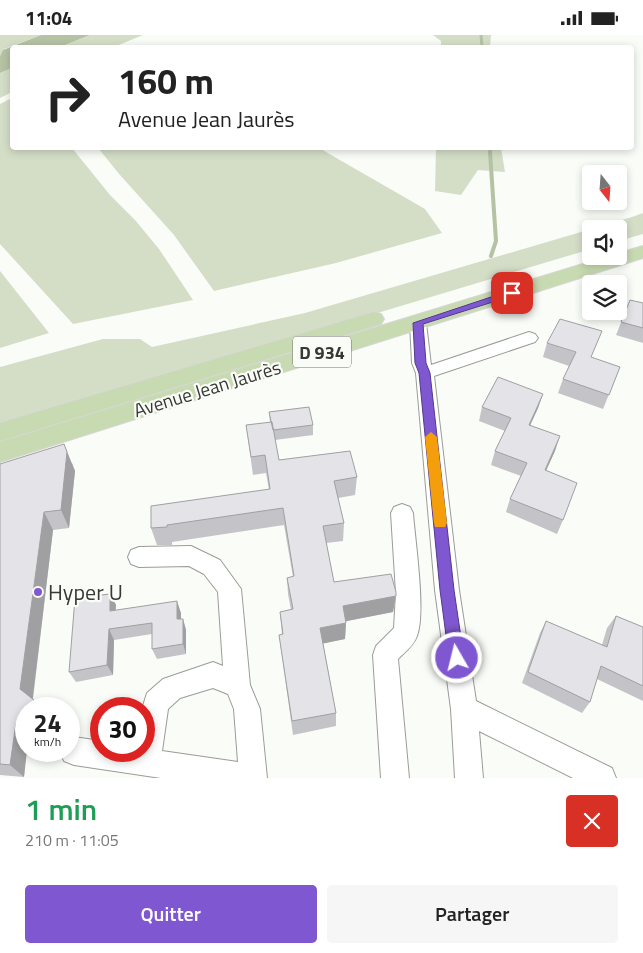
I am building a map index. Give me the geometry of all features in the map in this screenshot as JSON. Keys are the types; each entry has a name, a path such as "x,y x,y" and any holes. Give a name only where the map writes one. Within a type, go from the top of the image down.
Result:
{"main road":[{"path":"627,242 643,237"},
{"name":"Avenue Jean Jaurès","path":"0,451 643,252"},
{"name":"Avenue Jean Jaurès","path":"0,432 582,256"}],"street":[{"path":"418,323 421,363 425,373 447,590 464,709 469,778"},
{"path":"139,557 191,556 212,567 229,589 237,685 247,709 253,778 147,762"},
{"path":"155,709 156,702 172,687 213,675 237,685"},
{"path":"464,709 602,778"}],"lane":[{"path":"425,373 529,338"},
{"path":"394,778 385,655 406,633 408,593 402,513"}],"shaded area":[{"path":"0,35 41,35 10,45 4,49 0,56"},
{"path":"41,35 90,35 65,45 16,45"},
{"path":"90,35 143,35 119,45 65,45"},
{"path":"433,35 491,35 490,45 441,45 441,41"},
{"path":"10,47 10,69 0,73 0,56 3,50"},
{"path":"10,69 10,93 0,98 0,73"},
{"path":"10,99 10,150 74,150 110,195 135,220 159,249 193,300 73,324 0,244 0,104"},
{"path":"100,150 322,150 425,209 442,233 336,263 214,291 174,235"},
{"path":"436,150 501,150 505,172 478,170 461,195 435,191"},
{"path":"643,213 643,234 627,239 627,220 622,220"},
{"path":"582,232 582,252 0,426 0,367 103,339 140,339 152,347 305,313"},
{"path":"0,271 49,333 0,348"}],"building":[{"path":"630,300 643,303 643,328 621,322 622,320 627,320 627,307"},
{"path":"560,319 602,331 591,357 620,367 609,395 563,379 576,352 547,343"},
{"path":"498,377 543,394 529,425 560,436 545,470 577,483 563,520 510,499 527,463 495,451 511,418 482,407"},
{"path":"309,407 313,425 273,430 269,412"},
{"path":"272,422 279,460 350,451 357,477 334,481 344,523 323,526 334,582 391,574 396,592 396,596 343,606 346,623 320,628 336,713 292,721 279,635 283,634 280,612 293,609 287,578 294,576 283,508 151,528 151,506 270,489 265,455 251,457 246,425"},
{"path":"64,444 67,452 61,510 44,512 20,689 30,697 15,697 15,730 10,765 0,764 0,464"},
{"path":"110,594 110,611 177,601 177,619 183,619 183,644 152,649 152,623 109,629 107,665 69,672 75,598"},
{"path":"616,616 643,627 643,686 601,666 590,702 528,672 546,621 607,647"}],"waterway":[{"path":"481,35 482,45"},
{"path":"490,152 496,241 491,256"}],"slow traffic":[{"path":"431,437 440,523"}],"place":[{"name":"Hyper U","path":"38,592"}],"route":[{"path":"457,658 447,590 425,373 421,363 418,323 512,293"}]}
